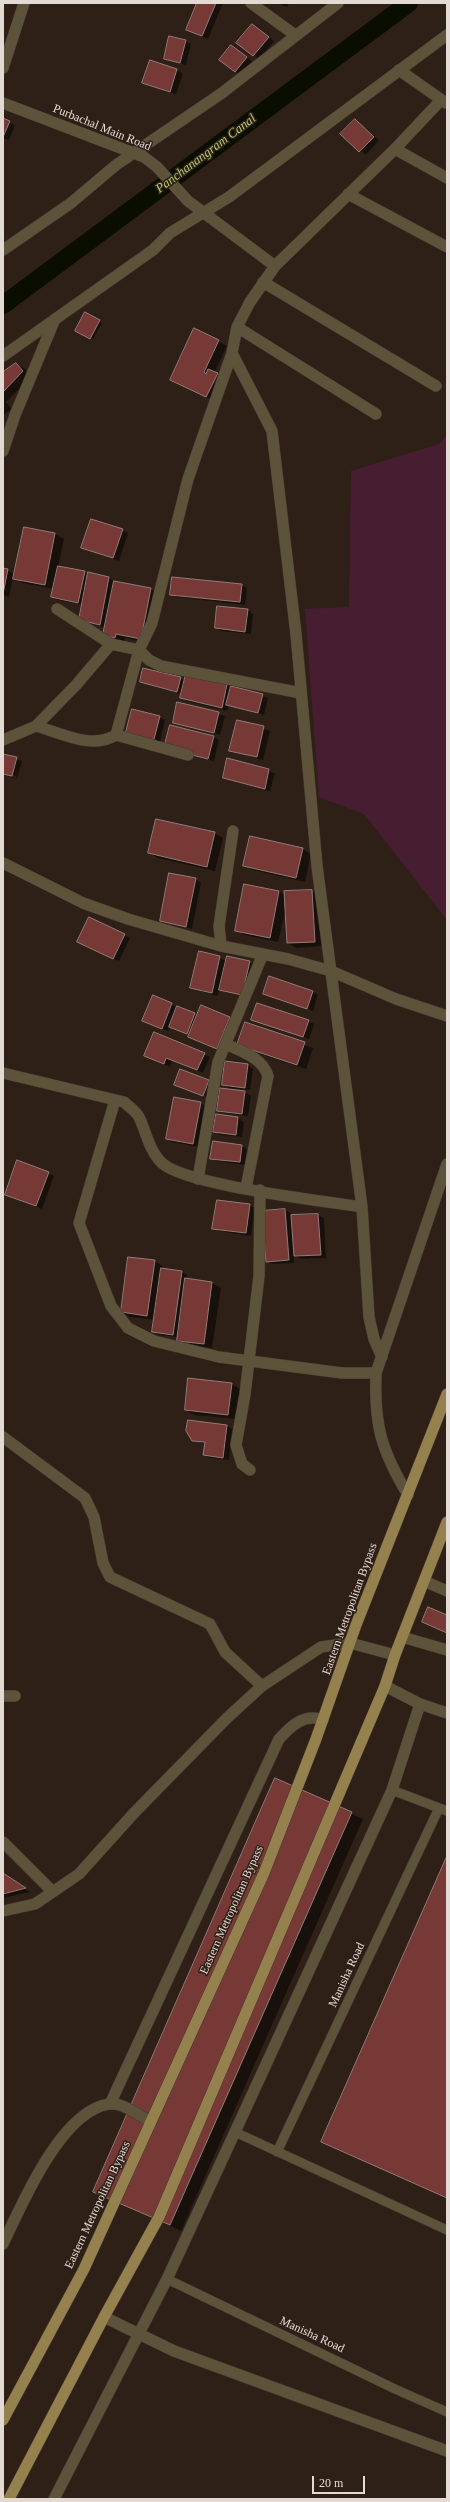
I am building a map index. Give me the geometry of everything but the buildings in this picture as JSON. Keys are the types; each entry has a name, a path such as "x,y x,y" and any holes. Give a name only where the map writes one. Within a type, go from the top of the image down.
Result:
{"main road":[{"name":"Eastern Metropolitan Bypass","path":"3,2420 84,2269 264,1873 323,1720 350,1643 447,1394"},
{"path":"9,2499 104,2317 160,2217 385,1686 395,1654 447,1522"}],"street":[{"path":"3,68 24,3"},
{"path":"251,3 295,35"},
{"path":"3,250 71,203 135,153 222,93 338,3"},
{"path":"3,356 153,250 170,233 229,196 447,35"},
{"path":"36,726 92,742 108,740 116,735 139,650 152,623 180,506 232,353 237,327 263,282 275,266 444,102 399,70"},
{"name":"Purbachal Main Road","path":"3,103 144,156 157,167 188,201 202,213 275,266"},
{"path":"395,149 447,178"},
{"path":"348,194 447,247"},
{"path":"263,282 436,386"},
{"path":"3,451 15,415 55,319"},
{"path":"237,327 376,414"},
{"path":"232,353 272,431 301,693 317,866 362,1207 369,1317 374,1339 382,1357"},
{"path":"57,609 111,644 139,650 149,660 161,666 301,693"},
{"path":"3,740 36,726 76,685 111,644"},
{"path":"116,735 188,755"},
{"path":"221,946 219,926 233,831"},
{"path":"3,863 83,903 128,919 221,946 263,954 331,971 396,999 447,1016"},
{"path":"198,1179 213,1083 226,1044 263,954"},
{"path":"226,1044 259,1061 265,1066 268,1076 246,1188"},
{"path":"3,1073 124,1102 138,1115 148,1141 161,1162 178,1173 198,1179 246,1188 362,1207"},
{"path":"115,1100 79,1222 111,1306 128,1328 154,1340 183,1350 249,1362 342,1373 376,1373"},
{"path":"408,1495 384,1453 375,1400 376,1373 447,1164"},
{"path":"250,1470 242,1464 236,1445 249,1362 259,1276 260,1190"},
{"path":"3,1437 85,1498 94,1516 103,1563 110,1578 210,1624 225,1652 262,1686"},
{"path":"424,1581 447,1591"},
{"path":"402,1637 447,1650"},
{"path":"3,1911 35,1904 79,1874 150,1796 227,1718 262,1686 321,1647 350,1643 395,1654"},
{"path":"385,1686 420,1704 447,1713"},
{"path":"3,1696 15,1696"},
{"path":"54,2499 166,2279 235,2132 392,1790 420,1704"},
{"path":"110,2104 280,1739 294,1722 315,1717 323,1720"},
{"path":"3,1842 52,1891"},
{"path":"3,2244 45,2162 67,2131 86,2111 110,2104 132,2111 150,2122"},
{"path":"104,2317 174,2351 447,2451"}],"lane":[{"name":"Manisha Road","path":"277,2152 443,1809 392,1790"},
{"path":"235,2132 447,2230"},
{"name":"Manisha Road","path":"166,2279 447,2412"}],"shaded area":[{"path":"447,435 447,920 364,814 319,797 305,609 349,607 351,471 439,444"}],"waterway":[{"name":"Panchanangram Canal","path":"3,305 409,3"}]}
